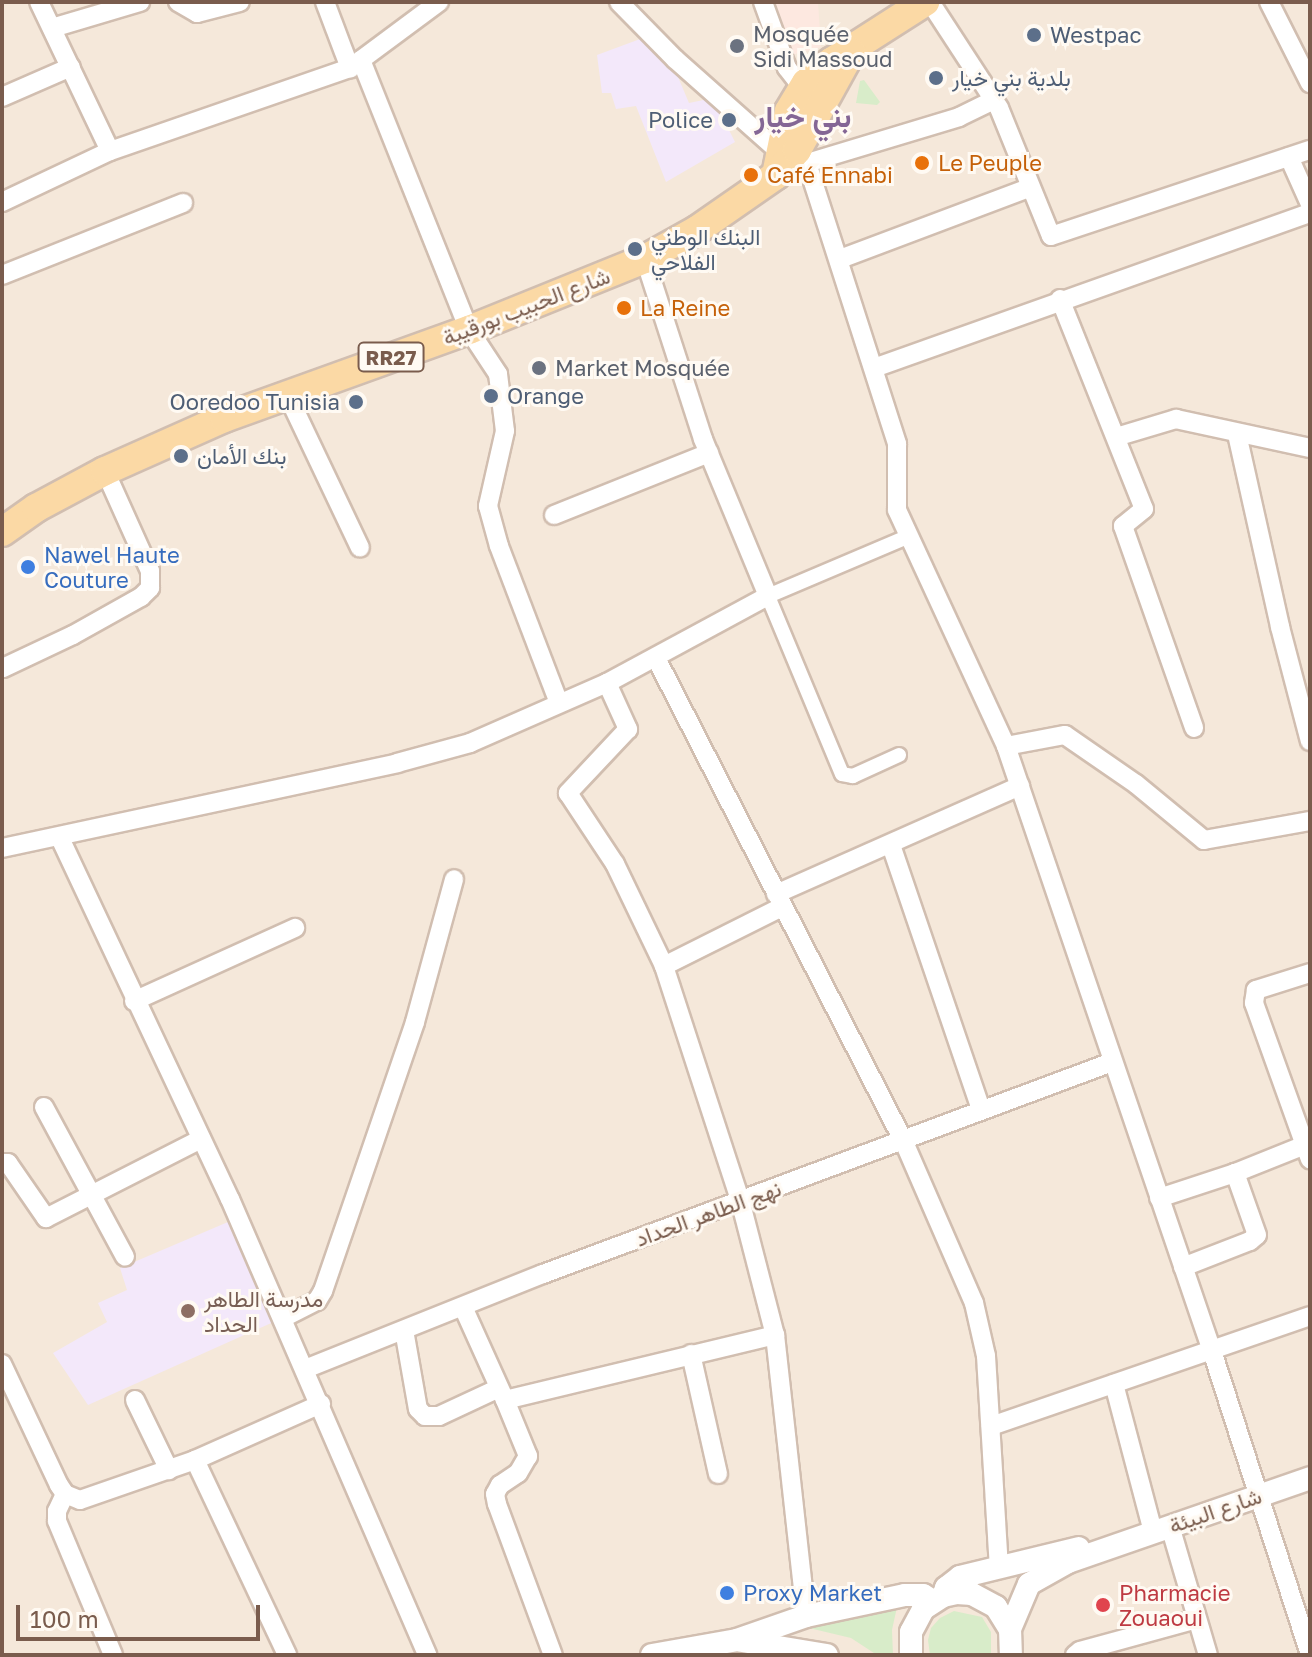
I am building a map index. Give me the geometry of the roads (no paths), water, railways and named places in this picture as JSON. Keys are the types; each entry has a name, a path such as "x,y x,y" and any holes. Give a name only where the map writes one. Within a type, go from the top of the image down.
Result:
{"main road":[{"path":"789,155 789,111 811,97 816,73 927,2"},
{"name":"شارع الحبيب بورقيبة","path":"2,532 36,508 105,471 287,394 469,330 645,259 697,230 789,155"}],"street":[{"path":"39,2 110,151"},
{"path":"52,28 140,2"},
{"path":"178,2 197,13 240,2"},
{"path":"325,2 355,64 469,330 490,359 501,387 505,431 490,490 490,520 559,703"},
{"path":"2,202 110,151 355,64 439,2"},
{"path":"619,2 675,59 789,155 840,259 899,452 897,510 1006,746 1212,1351 1310,1655"},
{"path":"763,2 787,68 811,97"},
{"path":"927,2 994,100 1046,232 1054,237 1310,150"},
{"path":"1269,2 1310,83"},
{"path":"2,97 71,67"},
{"path":"789,155 959,117 994,100"},
{"path":"1289,157 1310,204"},
{"path":"840,259 1029,188"},
{"path":"5,267 183,203"},
{"path":"874,368 1060,299 1310,213"},
{"path":"645,259 709,453 842,774 853,776 899,755"},
{"path":"1060,299 1144,509 1123,526 1194,728"},
{"path":"287,394 360,548"},
{"path":"1116,437 1176,419 1310,448"},
{"path":"1237,434 1280,627 1310,741"},
{"path":"554,515 709,453"},
{"path":"3,668 86,627 141,597 150,588 150,571 105,471"},
{"path":"2,848 60,838 428,756 470,743 607,683 768,596 907,537"},
{"path":"656,658 904,1142 982,1328 999,1566"},
{"path":"607,683 628,729 568,793 615,864 664,966 740,1200 775,1335 806,1616"},
{"path":"1006,746 1065,735 1136,784 1204,840 1310,821"},
{"path":"664,966 779,901 1020,786"},
{"path":"60,838 283,1318 427,1655"},
{"path":"891,845 981,1110"},
{"path":"283,1318 317,1301 323,1291 415,1022 454,879"},
{"path":"134,1001 295,928"},
{"path":"1159,1198 1307,1152 1254,996 1256,990 1310,973"},
{"name":"نهج الطاهر الحداد","path":"305,1369 740,1200 904,1142 1112,1062"},
{"path":"44,1107 125,1257"},
{"path":"2,1163 8,1163 46,1218 201,1139"},
{"path":"1183,1267 1257,1235 1235,1173"},
{"path":"463,1307 528,1456 526,1465 495,1494 553,1655"},
{"path":"991,1426 1310,1316"},
{"path":"404,1330 418,1409 425,1416 439,1416 502,1394 775,1335"},
{"path":"691,1354 718,1474"},
{"path":"2,1364 65,1494 80,1500 96,1497 195,1460 321,1404"},
{"path":"1114,1384 1208,1655"},
{"path":"135,1400 169,1470"},
{"path":"195,1460 287,1655"},
{"name":"شارع البيئة","path":"1120,1544 1310,1478"},
{"path":"65,1494 57,1511 57,1521 113,1655"},
{"path":"911,1655 911,1632 916,1620 960,1577 1067,1549 1120,1544"},
{"path":"1011,1655 1010,1629 1025,1589 1035,1579 1068,1562 1120,1544"},
{"path":"652,1655 737,1640 806,1616 905,1595 938,1599 972,1594 996,1607 1010,1629"},
{"path":"1075,1655 1080,1651 1197,1619"},
{"path":"737,1640 774,1650 827,1655"}],"place":[{"name":"Westpac","path":"1034,35"},
{"name":"Mosquée Sidi Massoud","path":"737,46"},
{"name":"بلدية بني خيار","path":"936,78"},
{"name":"Police","path":"729,120"},
{"name":"Le Peuple","path":"922,163"},
{"name":"Café Ennabi","path":"751,175"},
{"name":"البنك الوطني الفلاحي","path":"635,249"},
{"name":"La Reine","path":"624,308"},
{"name":"Market Mosquée","path":"539,368"},
{"name":"Orange","path":"491,396"},
{"name":"Ooredoo Tunisia","path":"356,402"},
{"name":"بنك الأمان","path":"181,456"},
{"name":"Nawel Haute Couture","path":"28,567"},
{"name":"مدرسة الطاهر الحداد","path":"188,1311"},
{"name":"Proxy Market","path":"727,1593"},
{"name":"Pharmacie Zouaoui","path":"1103,1605"}],"district":[{"name":"بني خيار","path":"803,116"}]}
